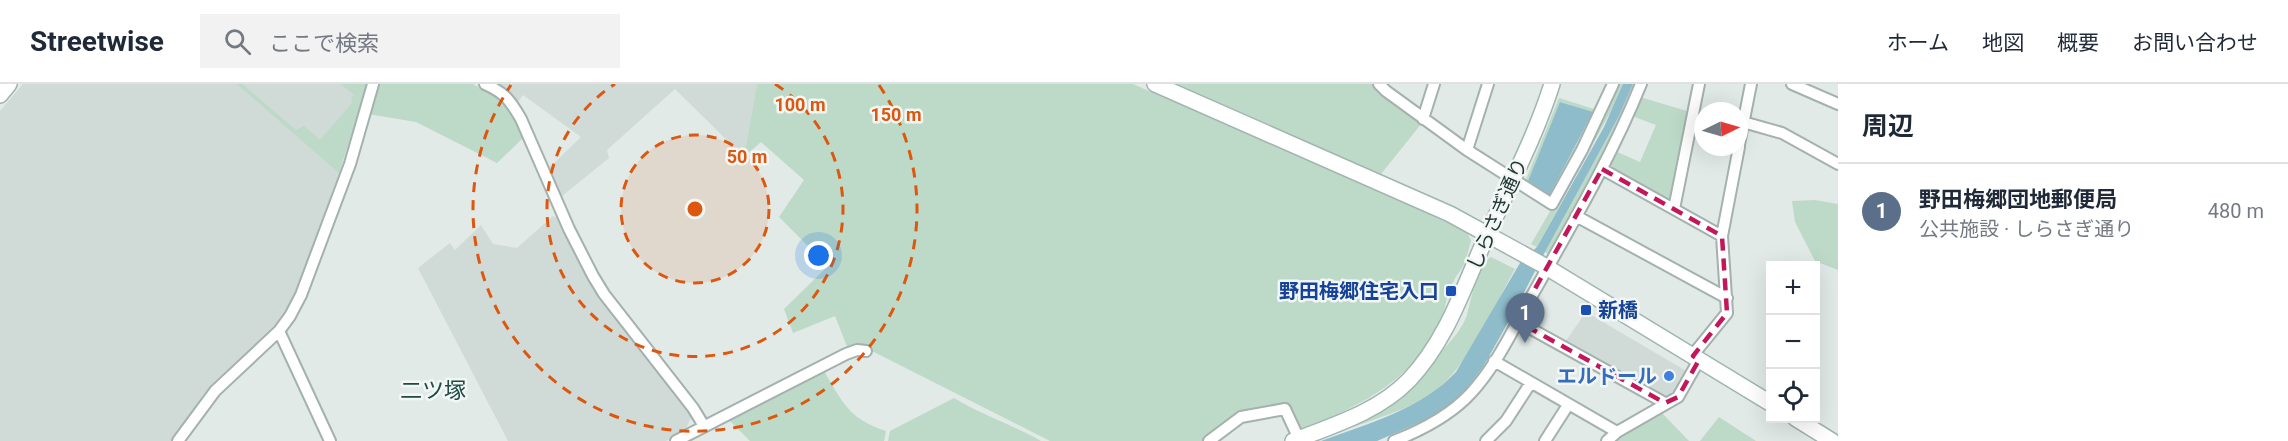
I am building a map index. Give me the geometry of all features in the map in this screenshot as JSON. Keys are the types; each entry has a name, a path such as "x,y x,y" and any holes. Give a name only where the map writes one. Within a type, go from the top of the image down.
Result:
{"street":[{"path":"0,95 9,84"},
{"path":"178,441 215,391 279,331 290,316 301,295 350,164 372,84"},
{"path":"485,84 500,91 511,100 577,245 604,294 693,408 704,426"},
{"path":"1155,84 1450,213 1488,233 1766,401"},
{"path":"1379,84 1467,150 1552,204 1582,150 1612,84"},
{"path":"1423,119 1434,84"},
{"path":"1467,150 1488,84"},
{"name":"しらさぎ通り","path":"1296,440 1362,414 1386,400 1409,380 1430,354 1455,310 1538,125 1552,84"},
{"path":"1394,441 1406,439 1454,410 1472,392 1494,361 1602,169 1641,84"},
{"path":"1674,209 1699,84"},
{"path":"1747,102 1751,84"},
{"path":"1796,85 1838,104"},
{"path":"1748,123 1782,133 1838,164"},
{"path":"1607,441 1617,432 1678,397 1695,358 1727,313 1722,236 1737,156"},
{"path":"1602,169 1722,236"},
{"path":"1576,216 1727,298"},
{"path":"1517,321 1665,403"},
{"path":"279,331 330,441"},
{"path":"676,441 846,354 856,350 866,351"},
{"path":"1494,361 1530,384 1617,432"},
{"path":"1486,441 1506,421 1530,384"},
{"path":"1545,441 1568,405"},
{"path":"1209,441 1241,417 1286,410 1296,440"},
{"path":"1803,423 1832,441"}],"highlighted area":[{"path":"1602,169 1722,236 1727,313 1693,356 1699,360 1678,397 1665,403 1517,321"}],"shaded area":[{"path":"23,84 367,84 339,173 299,285 289,305 269,333 205,392 172,441 0,441 0,111"},
{"path":"495,84 757,84 744,157 675,89 607,150 609,158 561,197 549,168 581,137 523,95 518,102 514,95"},
{"path":"553,216 560,219 692,416 684,432 666,441 508,441 418,268 450,243 455,250 481,225 493,244 517,248"},
{"path":"1586,312 1688,372 1678,390 1663,398 1565,342"}],"green space":[{"path":"237,84 242,84 296,130 304,126 320,140 352,103 351,99 354,95 341,84 367,84 339,173"},
{"path":"377,84 473,84 509,105 523,138 497,163 416,122 368,114"},
{"path":"757,84 1133,84 1435,217 1467,232 1471,241 1464,265 1449,291 1443,313 1419,356 1386,387 1345,410 1301,430 1288,405 1262,407 1231,419 1202,441 1050,441 866,348 848,349 835,316 793,333 784,309 828,266 779,217 804,180 761,142 744,157"},
{"path":"1177,84 1373,84 1382,94 1422,123 1381,174"},
{"path":"1616,84 1623,84 1618,98 1537,247 1531,244 1584,153"},
{"path":"1633,84 1638,84 1623,118 1551,255 1545,252 1619,116"},
{"path":"1640,97 1687,111 1671,199 1668,201 1609,168 1608,163 1615,151 1640,162 1656,125 1632,116"},
{"path":"1559,98 1597,110 1551,197 1525,182","holes":["1561,102 1593,113 1550,194 1528,181"]},
{"path":"1815,200 1838,204 1838,270 1820,261 1815,261 1795,222 1792,201"},
{"path":"1491,257 1515,269 1479,336 1457,369 1444,383 1422,400 1351,428 1379,413 1425,374 1463,325 1478,274"},
{"path":"824,371 842,401 855,415 886,431 884,441 750,441 728,419"},
{"path":"954,398 1041,441 888,441 890,431"},
{"path":"1661,412 1689,441 1613,441"},
{"path":"1719,417 1756,441 1700,441"}],"water":[{"path":"1623,84 1633,84 1619,116 1515,310 1483,367 1465,391 1434,416 1377,441 1321,441 1410,406 1442,385 1456,372 1520,263 1537,247 1604,127"},
{"path":"1560,102 1593,112 1548,194 1528,181"}],"place":[{"name":"野田梅郷住宅入口","path":"1451,291"},
{"name":"新橋","path":"1586,310"},
{"name":"野田梅郷団地郵便局","path":"1525,343"},
{"name":"エルドール","path":"1669,376"}],"district":[{"name":"二ツ塚","path":"433,390"}]}
